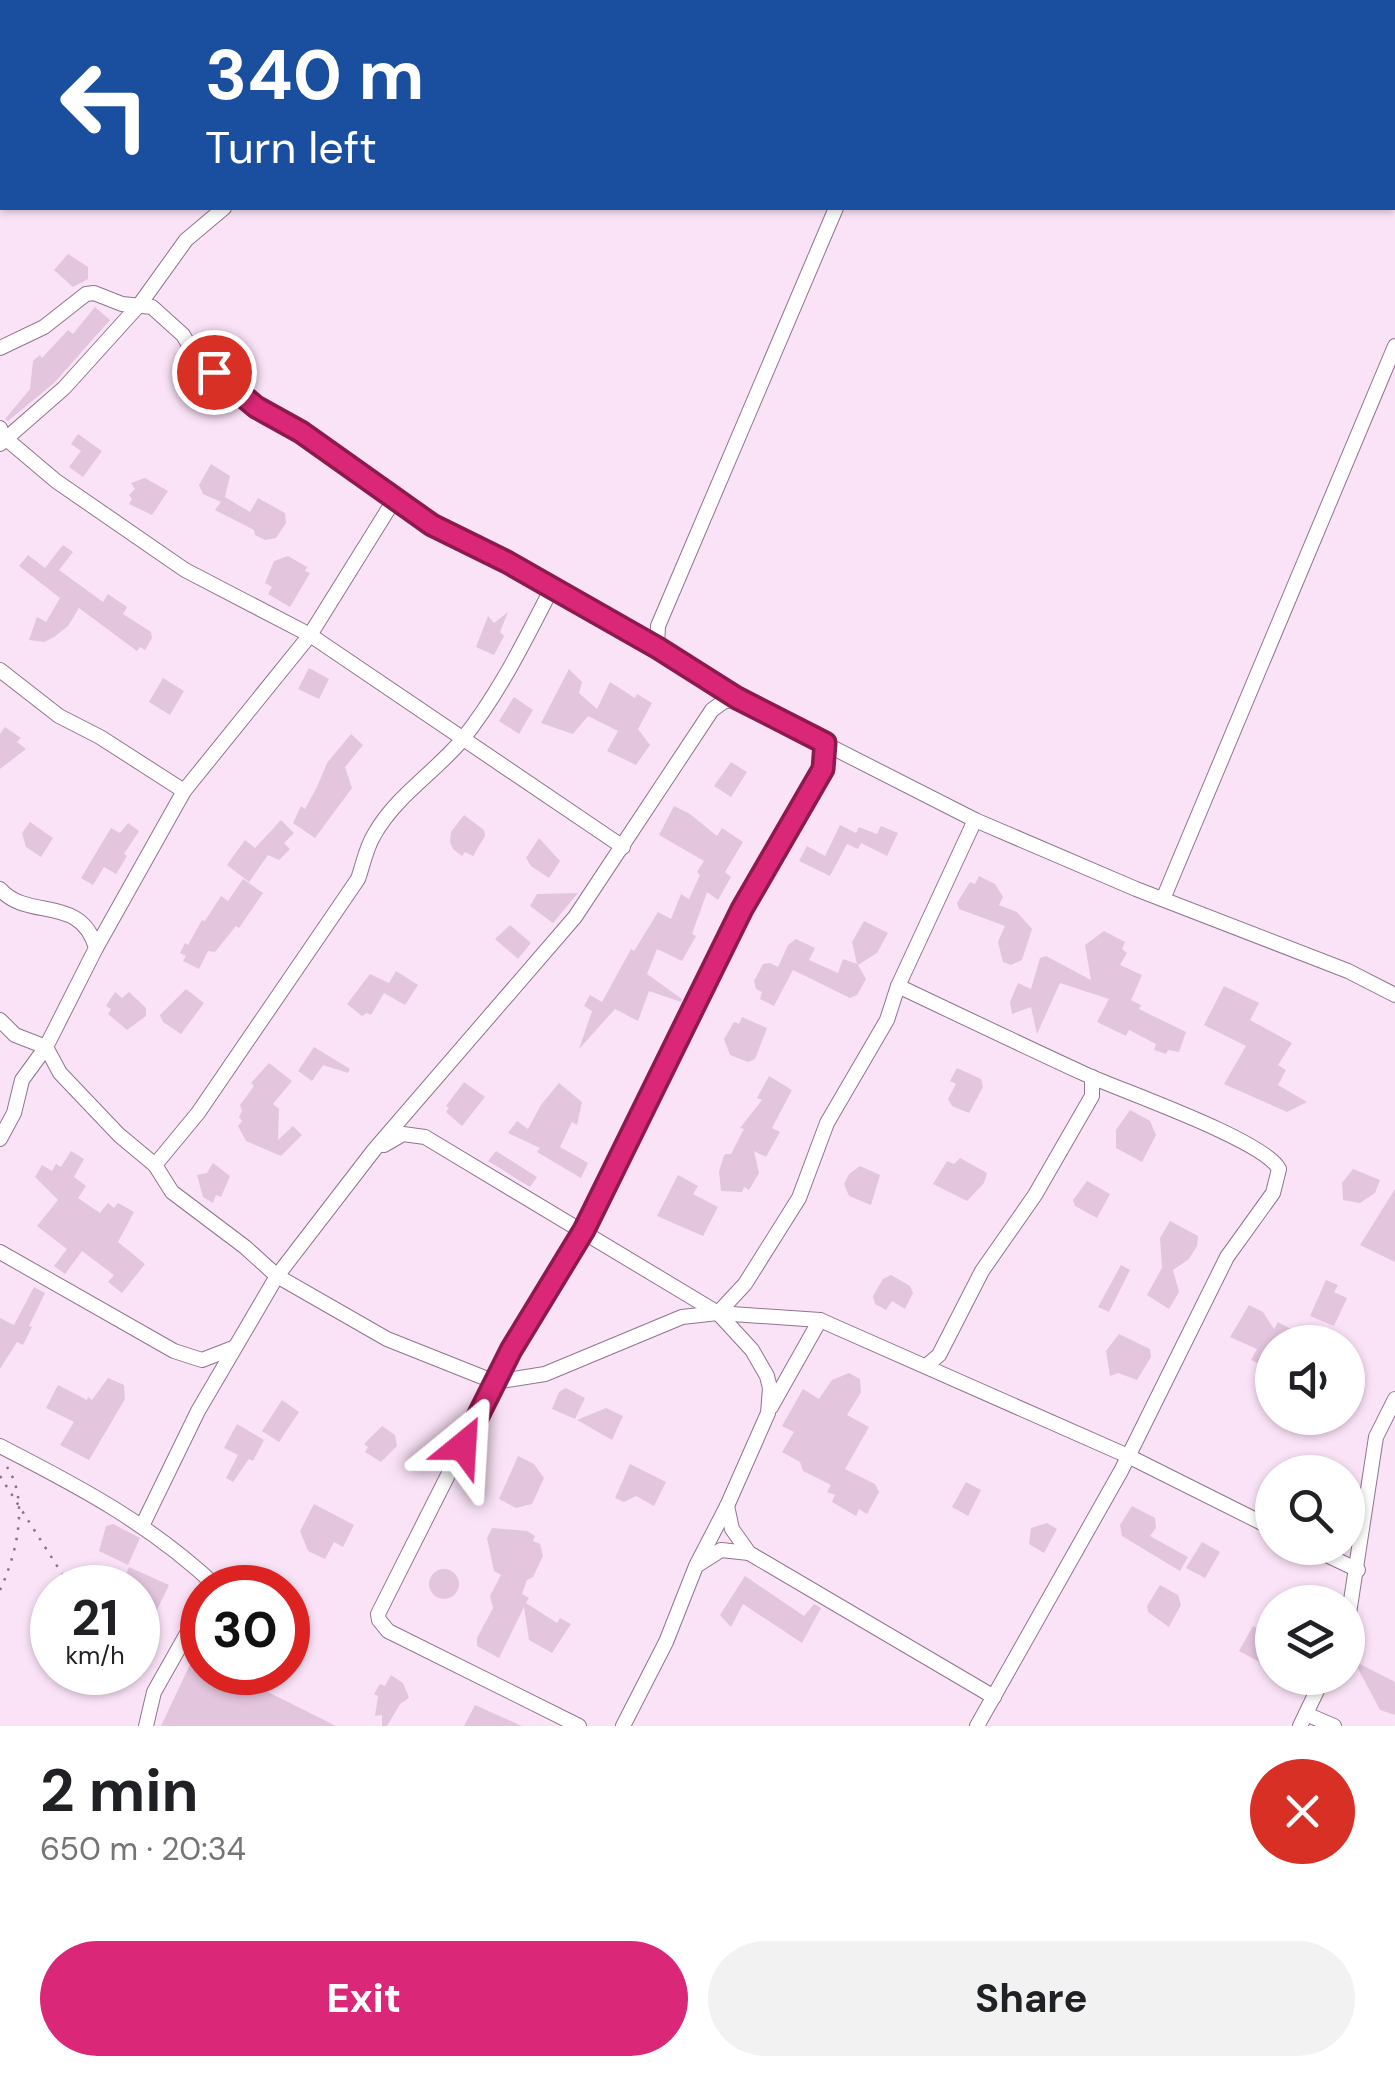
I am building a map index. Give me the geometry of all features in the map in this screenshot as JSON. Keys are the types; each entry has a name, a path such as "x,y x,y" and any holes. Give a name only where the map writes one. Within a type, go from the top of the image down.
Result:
{"street":[{"path":"222,210 186,240 140,304 44,408 1,437 56,481 185,570 310,635 623,847"},
{"path":"658,648 658,626 835,210"},
{"path":"0,348 44,328 86,294 94,292 122,304 140,304 161,313 184,334 199,362 256,407 301,432 394,500 432,525 658,648 737,698 975,820 1348,971 1395,995"},
{"path":"1163,899 1395,346"},
{"path":"0,1140 14,1113 22,1080 46,1048 96,948 184,791 310,635 394,500"},
{"path":"155,1165 198,1114 358,878 373,836 406,793 421,783 462,739 509,670 552,588"},
{"path":"0,670 59,716 184,791"},
{"path":"143,1524 233,1348 277,1276 374,1150 556,941 712,710 737,698"},
{"path":"580,1726 388,1631 379,1620 384,1598 495,1382 584,1230 742,909 823,769 825,743"},
{"path":"718,1313 745,1284 794,1208 827,1124 888,1020 898,986 975,820"},
{"path":"0,889 8,898 73,916 88,928 96,948"},
{"path":"898,986 1092,1078 1216,1130 1266,1156 1278,1169 1273,1193 1226,1257 1128,1456 977,1726"},
{"path":"0,1020 15,1034 46,1048 60,1073 119,1135 155,1165 172,1192 277,1276 387,1339 495,1382 546,1374 682,1316 718,1313 820,1320 1128,1456 1255,1520"},
{"path":"926,1366 938,1355 982,1272 1092,1096 1092,1078"},
{"path":"374,1150 403,1134 426,1137 718,1313 752,1350 767,1376 768,1412"},
{"path":"0,1252 174,1351 202,1360 233,1348"},
{"path":"622,1726 666,1642 696,1566 768,1412 820,1320"},
{"path":"1355,1585 1376,1437 1395,1399"},
{"path":"1376,1437 1395,1430"},
{"path":"0,1446 143,1524 196,1565"},
{"path":"727,1506 732,1530 748,1553"},
{"path":"696,1566 722,1550 748,1553 994,1697"},
{"path":"1348,1565 1358,1570"},
{"path":"146,1726 154,1692 180,1646"},
{"path":"1315,1695 1303,1720 1334,1726"}],"path":[{"path":"0,1590 11,1566 17,1507 14,1478 4,1463"},
{"path":"0,1476 55,1565"}],"building":[{"path":"68,254 88,267 88,279 73,287 54,270"},
{"path":"95,307 110,320 54,383 8,421 5,419 30,389 33,361 40,355 42,358 68,330 73,334"},
{"path":"78,434 102,451 83,477 69,467 81,451 71,444"},
{"path":"211,464 230,476 225,497 250,512 258,498 285,513 286,523 276,538 265,540 215,510 221,502 203,494 199,485"},
{"path":"145,478 168,491 152,515 129,504 129,495 135,489 131,483"},
{"path":"63,545 73,552 59,570 103,602 108,594 127,607 123,614 151,632 145,650 140,647 137,651 79,608 68,626 54,637 44,642 29,640 37,617 46,622 60,598 19,566 28,555 45,568"},
{"path":"288,556 310,573 290,607 268,594 272,587 265,583 274,561"},
{"path":"508,612 500,632 504,636 494,655 476,647 488,616 494,623"},
{"path":"309,668 329,679 319,699 298,689"},
{"path":"569,669 582,682 579,693 597,709 610,682 635,698 637,694 652,703 638,729 650,745 636,765 607,751 618,731 588,716 573,734 541,723"},
{"path":"163,678 184,691 170,715 149,702"},
{"path":"514,697 533,710 519,734 499,721"},
{"path":"5,727 21,738 17,742 26,749 0,769 0,734"},
{"path":"351,734 363,745 345,767 352,788 315,838 293,823 301,806 305,809 327,763"},
{"path":"731,762 747,772 731,797 714,786"},
{"path":"674,806 717,836 722,828 743,842 725,872 731,877 718,900 707,892 692,934 696,936 682,961 657,949 647,974 681,1002 649,991 638,1021 615,1009 579,1049 592,1011 584,1006 590,995 602,1002 631,949 634,951 658,912 671,919 681,894 689,899 700,875 697,872 704,861 659,835"},
{"path":"464,815 484,830 485,836 473,856 465,852 462,856 450,842 451,832"},
{"path":"281,820 294,833 284,843 290,849 279,860 268,855 249,882 227,865 245,840 255,848"},
{"path":"30,822 53,838 41,857 26,847 22,833"},
{"path":"128,823 139,831 116,874 104,867 93,885 81,878 111,828 120,833"},
{"path":"840,825 856,833 859,827 877,834 881,826 898,833 887,856 861,843 858,849 847,844 830,876 799,861 807,846 825,856"},
{"path":"539,838 560,861 549,878 526,858"},
{"path":"979,876 995,884 1003,897 999,905 1017,912 1032,929 1022,960 1011,965 1003,962 998,942 1005,926 959,909 957,903 970,882 975,884"},
{"path":"243,879 263,893 239,928 236,926 215,952 208,951 199,969 183,961 186,956 180,953 185,943 188,945 221,896 228,901"},
{"path":"578,893 553,923 530,906 537,894"},
{"path":"864,921 888,933 877,953 858,965 866,979 857,995 850,998 793,970 774,1006 760,999 762,992 756,989 754,981 763,964 778,967 788,945 796,939 815,948 809,960 838,973 843,959 857,964 852,942"},
{"path":"510,925 531,943 518,959 495,939"},
{"path":"1104,931 1125,942 1122,949 1127,953 1120,965 1142,975 1131,1000 1141,1005 1139,1009 1186,1032 1179,1052 1168,1050 1166,1054 1154,1050 1156,1044 1129,1030 1126,1036 1097,1022 1109,999 1060,983 1037,1034 1031,1007 1012,1014 1010,1002 1018,983 1031,989 1040,958 1046,956 1091,980 1085,945"},
{"path":"396,971 418,985 405,1005 384,993 371,1015 362,1016 347,1004 370,974 389,983"},
{"path":"1224,986 1259,1003 1250,1020 1292,1043 1278,1065 1286,1070 1278,1085 1307,1102 1287,1112 1224,1084 1246,1046 1204,1025"},
{"path":"186,989 204,1003 181,1034 163,1022 160,1015"},
{"path":"115,992 122,998 129,992 146,1008 146,1016 127,1030 108,1014 111,1009 106,1006"},
{"path":"742,1017 767,1028 755,1059 748,1062 730,1055 724,1039 734,1022 739,1024"},
{"path":"314,1047 350,1069 348,1073 323,1065 312,1081 298,1071"},
{"path":"269,1063 292,1081 273,1104 279,1109 278,1140 293,1126 302,1135 281,1156 246,1141 238,1126 242,1121 240,1105 254,1086 251,1083"},
{"path":"957,1068 981,1079 983,1087 969,1113 952,1106 948,1099 956,1084 950,1081"},
{"path":"769,1076 792,1090 772,1128 780,1132 766,1157 754,1151 759,1173 749,1190 744,1187 742,1192 721,1191 719,1172 723,1158 731,1154 744,1129 740,1128 762,1100 757,1098"},
{"path":"464,1082 485,1097 462,1126 446,1112 446,1106"},
{"path":"559,1083 582,1102 577,1125 572,1122 560,1147 588,1163 581,1178 537,1152 540,1148 508,1133 517,1121 528,1129"},
{"path":"1130,1110 1150,1121 1156,1135 1142,1162 1116,1148 1116,1130"},
{"path":"71,1151 84,1159 74,1177 86,1186 78,1198 100,1213 108,1203 114,1208 118,1203 134,1212 118,1242 145,1264 122,1293 108,1282 114,1275 82,1251 65,1274 54,1266 67,1249 37,1226 58,1200 35,1177 42,1165 52,1171 56,1164 61,1167"},
{"path":"496,1151 537,1177 530,1187 488,1161"},
{"path":"960,1158 987,1173 984,1183 967,1201 933,1184 947,1161 954,1164"},
{"path":"213,1163 230,1176 221,1197 216,1195 213,1203 203,1197 197,1175 207,1173"},
{"path":"860,1166 880,1175 871,1205 849,1196 844,1184"},
{"path":"1353,1169 1380,1180 1375,1193 1360,1203 1343,1200 1342,1183"},
{"path":"678,1175 698,1186 693,1194 718,1207 703,1236 657,1216"},
{"path":"1087,1181 1110,1194 1097,1218 1075,1206 1073,1200"},
{"path":"1395,1189 1395,1262 1360,1245"},
{"path":"1170,1221 1198,1236 1189,1259 1173,1270 1179,1292 1169,1309 1147,1295 1162,1268 1160,1238"},
{"path":"1121,1265 1130,1270 1109,1312 1098,1307"},
{"path":"891,1275 910,1286 913,1293 905,1309 892,1301 886,1310 875,1304 873,1296 883,1279"},
{"path":"1326,1280 1338,1285 1334,1292 1347,1298 1334,1325 1310,1316"},
{"path":"34,1287 45,1293 29,1326 32,1327 23,1345 17,1342 0,1369 0,1318 14,1325"},
{"path":"1249,1305 1263,1312 1271,1325 1255,1325 1255,1348 1230,1337"},
{"path":"1119,1334 1150,1349 1151,1357 1137,1380 1118,1373 1110,1376 1106,1351"},
{"path":"849,1373 860,1379 861,1392 847,1415 869,1427 845,1469 875,1484 879,1492 867,1514 859,1509 856,1516 832,1502 835,1495 827,1492 831,1485 803,1471 800,1462 782,1452 794,1432 782,1426 803,1389 819,1399 832,1380"},
{"path":"108,1378 124,1385 125,1399 89,1460 60,1445 74,1422 46,1408 58,1385 92,1400"},
{"path":"566,1388 585,1398 575,1419 552,1409 559,1392"},
{"path":"282,1400 299,1412 279,1442 262,1431"},
{"path":"606,1408 623,1416 612,1440 577,1420"},
{"path":"237,1424 264,1440 253,1461 249,1459 233,1482 226,1478 238,1455 224,1448"},
{"path":"382,1426 395,1435 397,1446 381,1462 365,1452 368,1447 364,1444"},
{"path":"518,1456 534,1464 544,1478 532,1504 516,1508 499,1499"},
{"path":"630,1464 666,1482 654,1506 636,1496 624,1502 615,1498"},
{"path":"966,1482 981,1490 968,1516 952,1507"},
{"path":"314,1504 354,1525 343,1547 334,1542 325,1559 308,1551 300,1531"},
{"path":"1132,1506 1155,1518 1156,1528 1150,1536 1188,1557 1180,1571 1122,1536 1120,1525"},
{"path":"1047,1523 1057,1529 1044,1553 1029,1544 1031,1528"},
{"path":"113,1524 140,1538 128,1565 99,1551 106,1526"},
{"path":"492,1528 527,1531 540,1544 543,1556 522,1594 529,1598 526,1603 557,1623 560,1618 571,1624 552,1653 529,1640 524,1607 499,1658 477,1646 477,1638 493,1608 490,1596 501,1575 494,1571 487,1538"},
{"path":"1202,1542 1220,1552 1205,1578 1186,1568"},
{"path":"444,1569 455,1573 459,1584 455,1595 444,1599 433,1595 429,1584 433,1573"},
{"path":"745,1576 804,1616 814,1604 821,1608 802,1643 743,1604 731,1627 720,1615"},
{"path":"160,1581 169,1585 160,1604"},
{"path":"1160,1585 1178,1595 1181,1605 1169,1627 1148,1612 1147,1606"},
{"path":"1253,1626 1255,1627 1255,1660 1239,1651"},
{"path":"1365,1667 1395,1682 1395,1715 1380,1710 1365,1682"},
{"path":"391,1675 403,1683 409,1698 400,1704 387,1726 382,1726 382,1715 375,1716 378,1696 374,1694"},
{"path":"180,1686 180,1695 274,1695 336,1726 161,1726"},
{"path":"475,1705 522,1726 464,1726"}],"route":[{"path":"214,372 256,407 301,432 432,525 507,562 737,698 825,743 823,769 742,909 584,1230 511,1350 463,1446"}]}
